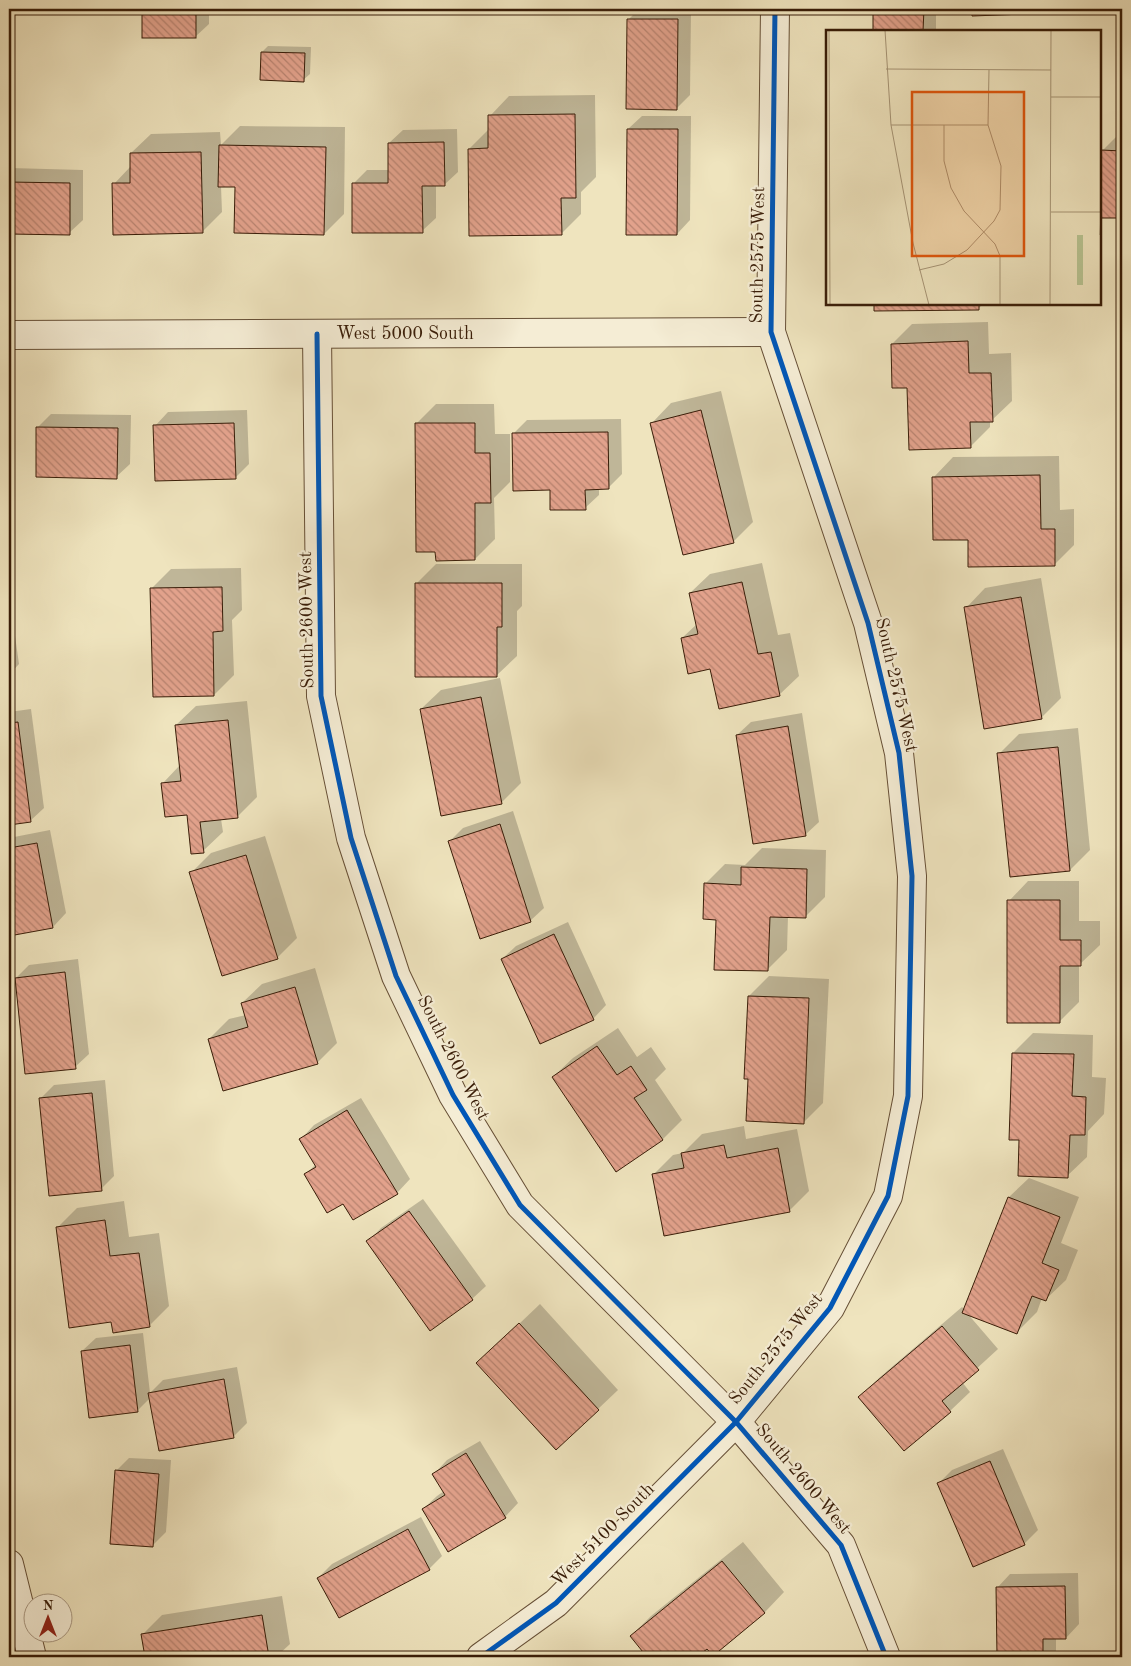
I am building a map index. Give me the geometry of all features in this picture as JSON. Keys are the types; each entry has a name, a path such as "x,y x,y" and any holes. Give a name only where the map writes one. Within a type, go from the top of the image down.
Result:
{"street":[{"name":"South 2575 West","path":"736,1422 830,1308 888,1196 908,1096 912,876 899,753 868,623 771,332 774,9"},
{"name":"West 5000 South","path":"9,336 771,332"},
{"name":"South 2600 West","path":"317,334 321,696 351,838 396,976 453,1095 520,1205 736,1422 841,1545 886,1657"},
{"name":"West 5100 South","path":"481,1657 556,1603 736,1422"},
{"path":"9,1564 32,1657"}],"building":[{"path":"142,9 196,9 196,38 142,38"},
{"path":"873,9 924,9 923,30 873,30"},
{"path":"972,9 1024,9 1025,14 972,16"},
{"path":"627,19 678,19 677,110 626,109"},
{"path":"261,52 305,53 304,82 260,80"},
{"path":"575,114 576,198 561,198 562,235 469,236 468,149 488,148 488,115"},
{"path":"627,129 678,129 677,235 626,235"},
{"path":"444,142 445,186 422,186 423,233 352,233 352,183 388,183 388,143"},
{"path":"219,145 326,147 324,235 234,233 235,187 218,187"},
{"path":"1101,150 1122,151 1122,218 1101,218"},
{"path":"201,152 203,233 113,235 112,183 130,183 130,153"},
{"path":"9,182 70,183 70,235 9,234"},
{"path":"874,305 979,305 979,310 874,311"},
{"path":"968,341 969,373 991,373 993,422 970,422 971,448 909,450 907,388 892,388 891,344"},
{"path":"701,410 734,543 683,555 650,423"},
{"path":"234,423 236,479 155,481 153,425"},
{"path":"415,423 475,423 475,453 490,453 491,503 475,503 475,560 436,561 435,552 416,552"},
{"path":"36,427 118,428 117,479 36,477"},
{"path":"608,432 609,489 585,490 586,510 550,510 550,490 513,491 512,433"},
{"path":"1040,475 1041,529 1055,529 1055,566 968,567 968,540 933,540 932,477"},
{"path":"742,582 758,654 771,652 780,696 719,709 710,669 688,674 681,638 698,634 689,593"},
{"path":"415,583 502,583 502,627 497,627 497,677 415,677"},
{"path":"222,587 223,631 213,632 214,696 153,697 150,588"},
{"path":"1021,597 1042,719 984,729 964,607"},
{"path":"481,697 502,804 441,816 420,709"},
{"path":"228,720 238,818 200,822 204,853 191,854 187,815 165,817 161,783 181,781 175,725"},
{"path":"18,722 31,822 9,825 9,723"},
{"path":"788,726 806,836 753,844 736,735"},
{"path":"1058,747 1070,871 1010,877 997,753"},
{"path":"500,824 531,922 480,939 448,841"},
{"path":"37,843 53,928 9,936 9,848"},
{"path":"246,855 278,959 222,976 189,872"},
{"path":"741,867 807,869 806,918 770,917 768,971 714,970 716,920 703,919 704,883 741,885"},
{"path":"1007,900 1060,900 1060,940 1081,940 1081,966 1060,966 1060,1023 1007,1023"},
{"path":"554,934 594,1020 540,1044 501,959"},
{"path":"65,972 76,1069 25,1074 15,978"},
{"path":"295,987 318,1064 223,1091 208,1039 248,1027 241,1003"},
{"path":"748,996 809,998 804,1124 746,1121 748,1079 744,1079"},
{"path":"597,1046 617,1075 631,1066 647,1090 634,1098 663,1140 616,1172 552,1077"},
{"path":"1012,1053 1074,1054 1072,1096 1086,1097 1085,1135 1070,1135 1068,1178 1018,1176 1019,1140 1009,1140"},
{"path":"92,1093 102,1191 49,1196 39,1098"},
{"path":"347,1110 398,1194 353,1220 343,1204 327,1213 304,1174 316,1167 299,1139"},
{"path":"724,1145 727,1158 778,1148 790,1212 664,1236 652,1174 684,1168 681,1153"},
{"path":"1008,1197 1060,1217 1042,1263 1059,1270 1046,1301 1032,1296 1017,1334 962,1313"},
{"path":"409,1211 473,1300 430,1331 366,1241"},
{"path":"105,1220 110,1256 139,1253 150,1327 113,1333 111,1322 69,1328 56,1227"},
{"path":"519,1323 599,1410 556,1450 476,1363"},
{"path":"942,1326 979,1370 942,1401 951,1412 904,1451 858,1397"},
{"path":"130,1345 138,1412 89,1418 81,1351"},
{"path":"224,1379 234,1438 159,1451 148,1393"},
{"path":"466,1453 506,1518 448,1552 422,1509 445,1495 432,1474"},
{"path":"990,1461 1025,1545 973,1567 937,1483"},
{"path":"115,1470 159,1474 153,1547 110,1544"},
{"path":"408,1529 430,1570 339,1618 317,1578"},
{"path":"722,1561 765,1613 713,1656 707,1649 697,1657 647,1657 630,1636"},
{"path":"1065,1586 1066,1639 1043,1639 1043,1657 997,1657 996,1587"},
{"path":"262,1615 269,1657 145,1657 141,1634"}],"cycle path":[{"path":"481,1657 556,1603 736,1422 830,1308 888,1196 908,1096 912,876 899,753 868,623 771,332 775,9"},
{"path":"317,334 321,696 351,838 396,976 453,1095 520,1205 736,1422 841,1545 886,1657"}]}
